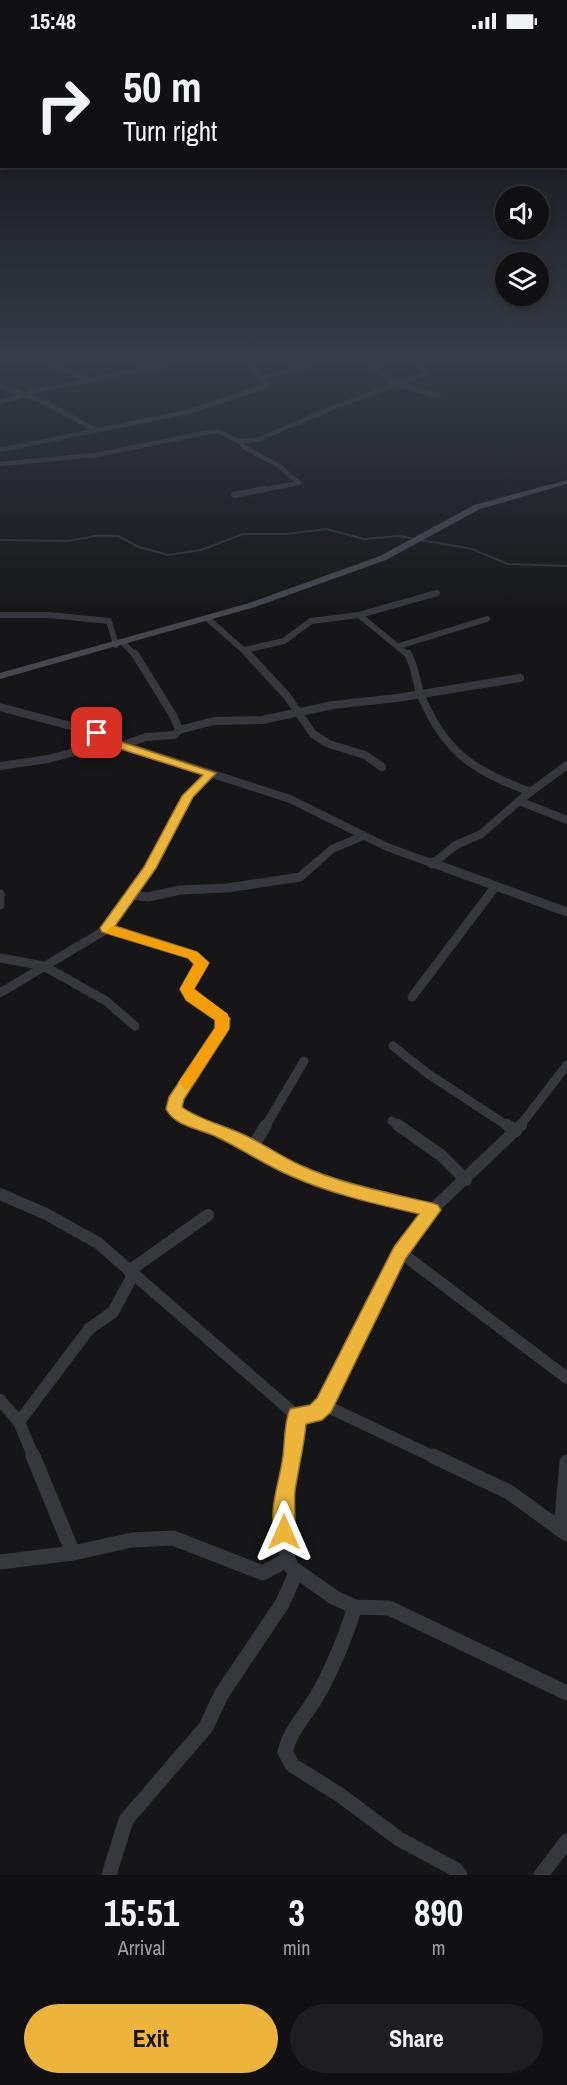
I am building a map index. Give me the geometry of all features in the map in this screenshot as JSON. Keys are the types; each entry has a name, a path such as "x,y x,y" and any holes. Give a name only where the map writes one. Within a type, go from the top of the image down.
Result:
{"main road":[{"path":"0,675 208,619 360,567 488,503 567,482"}],"street":[{"path":"0,450 26,445"},
{"path":"0,464 96,455 147,445"},
{"path":"234,495 298,483 279,466 243,445"},
{"path":"245,650 284,641 311,621 359,615 437,593"},
{"path":"0,615 49,615 109,621 120,644 132,650 174,717 179,730"},
{"path":"359,615 411,658 421,694 445,744 454,754 488,775 530,792"},
{"path":"208,619 245,650 299,711 310,732 318,739 371,756 382,766"},
{"path":"399,646 487,619"},
{"path":"0,766 48,759 146,736 174,735 179,730 214,721 262,720 299,711 520,678"},
{"path":"0,707 97,733 119,744 290,799 363,836 432,864 567,912"},
{"path":"432,864 456,845 481,834 530,792 567,765"},
{"path":"0,993 107,928 150,868 188,796 210,773"},
{"path":"519,801 567,820"},
{"path":"131,895 148,897 180,890 227,888 300,877 332,849 363,836"},
{"path":"411,997 495,887"},
{"path":"0,894 0,905"},
{"path":"107,928 192,955 202,963 187,989 191,996 223,1018 222,1029 176,1097 174,1109 188,1120 202,1123 253,1146 296,1171 326,1182 432,1210"},
{"path":"0,958 44,966 106,1001 135,1026"},
{"path":"393,1046 427,1073 516,1131"},
{"path":"253,1146 304,1061"},
{"path":"0,1194 46,1214 98,1243 264,1390 297,1416 315,1414 324,1405 400,1252 432,1210 516,1131 567,1065"},
{"path":"392,1121 442,1156 466,1180"},
{"path":"19,1422 89,1329 106,1319 112,1312 131,1273 208,1215"},
{"path":"400,1252 567,1378"},
{"path":"0,1400 19,1422 73,1553"},
{"path":"324,1405 509,1492 564,1532"},
{"path":"109,1875 126,1820 206,1727 221,1695 282,1604 293,1565 283,1514 297,1416"},
{"path":"564,1532 567,1462"},
{"path":"0,1562 73,1553 132,1540 173,1538 191,1543 242,1567 263,1573 293,1565"},
{"path":"293,1565 335,1598 356,1607 389,1608 567,1693"},
{"path":"356,1607 326,1682 310,1710 292,1729 285,1752 292,1765 340,1795 399,1839 455,1869 460,1875"},
{"path":"541,1875 567,1841"}],"waterway":[{"path":"0,540 68,541 95,536 118,536 139,547 168,555 201,550 243,534 287,534 326,529 364,539 399,536 472,549 508,564 567,566"}],"slow traffic":[{"path":"113,930 192,955 202,963 200,971 189,982 187,989 191,996 223,1018 222,1029 186,1083"}],"route":[{"path":"97,733 114,743 156,758 210,773 188,796 159,847 150,868 107,928 192,955 202,963 200,971 189,982 187,989 191,996 223,1018 222,1029 176,1097 174,1109 188,1120 202,1123 253,1146 296,1171 366,1194 432,1210 400,1252 357,1344 324,1405 315,1414 307,1417 297,1416 293,1458 285,1492 284,1532"}]}
